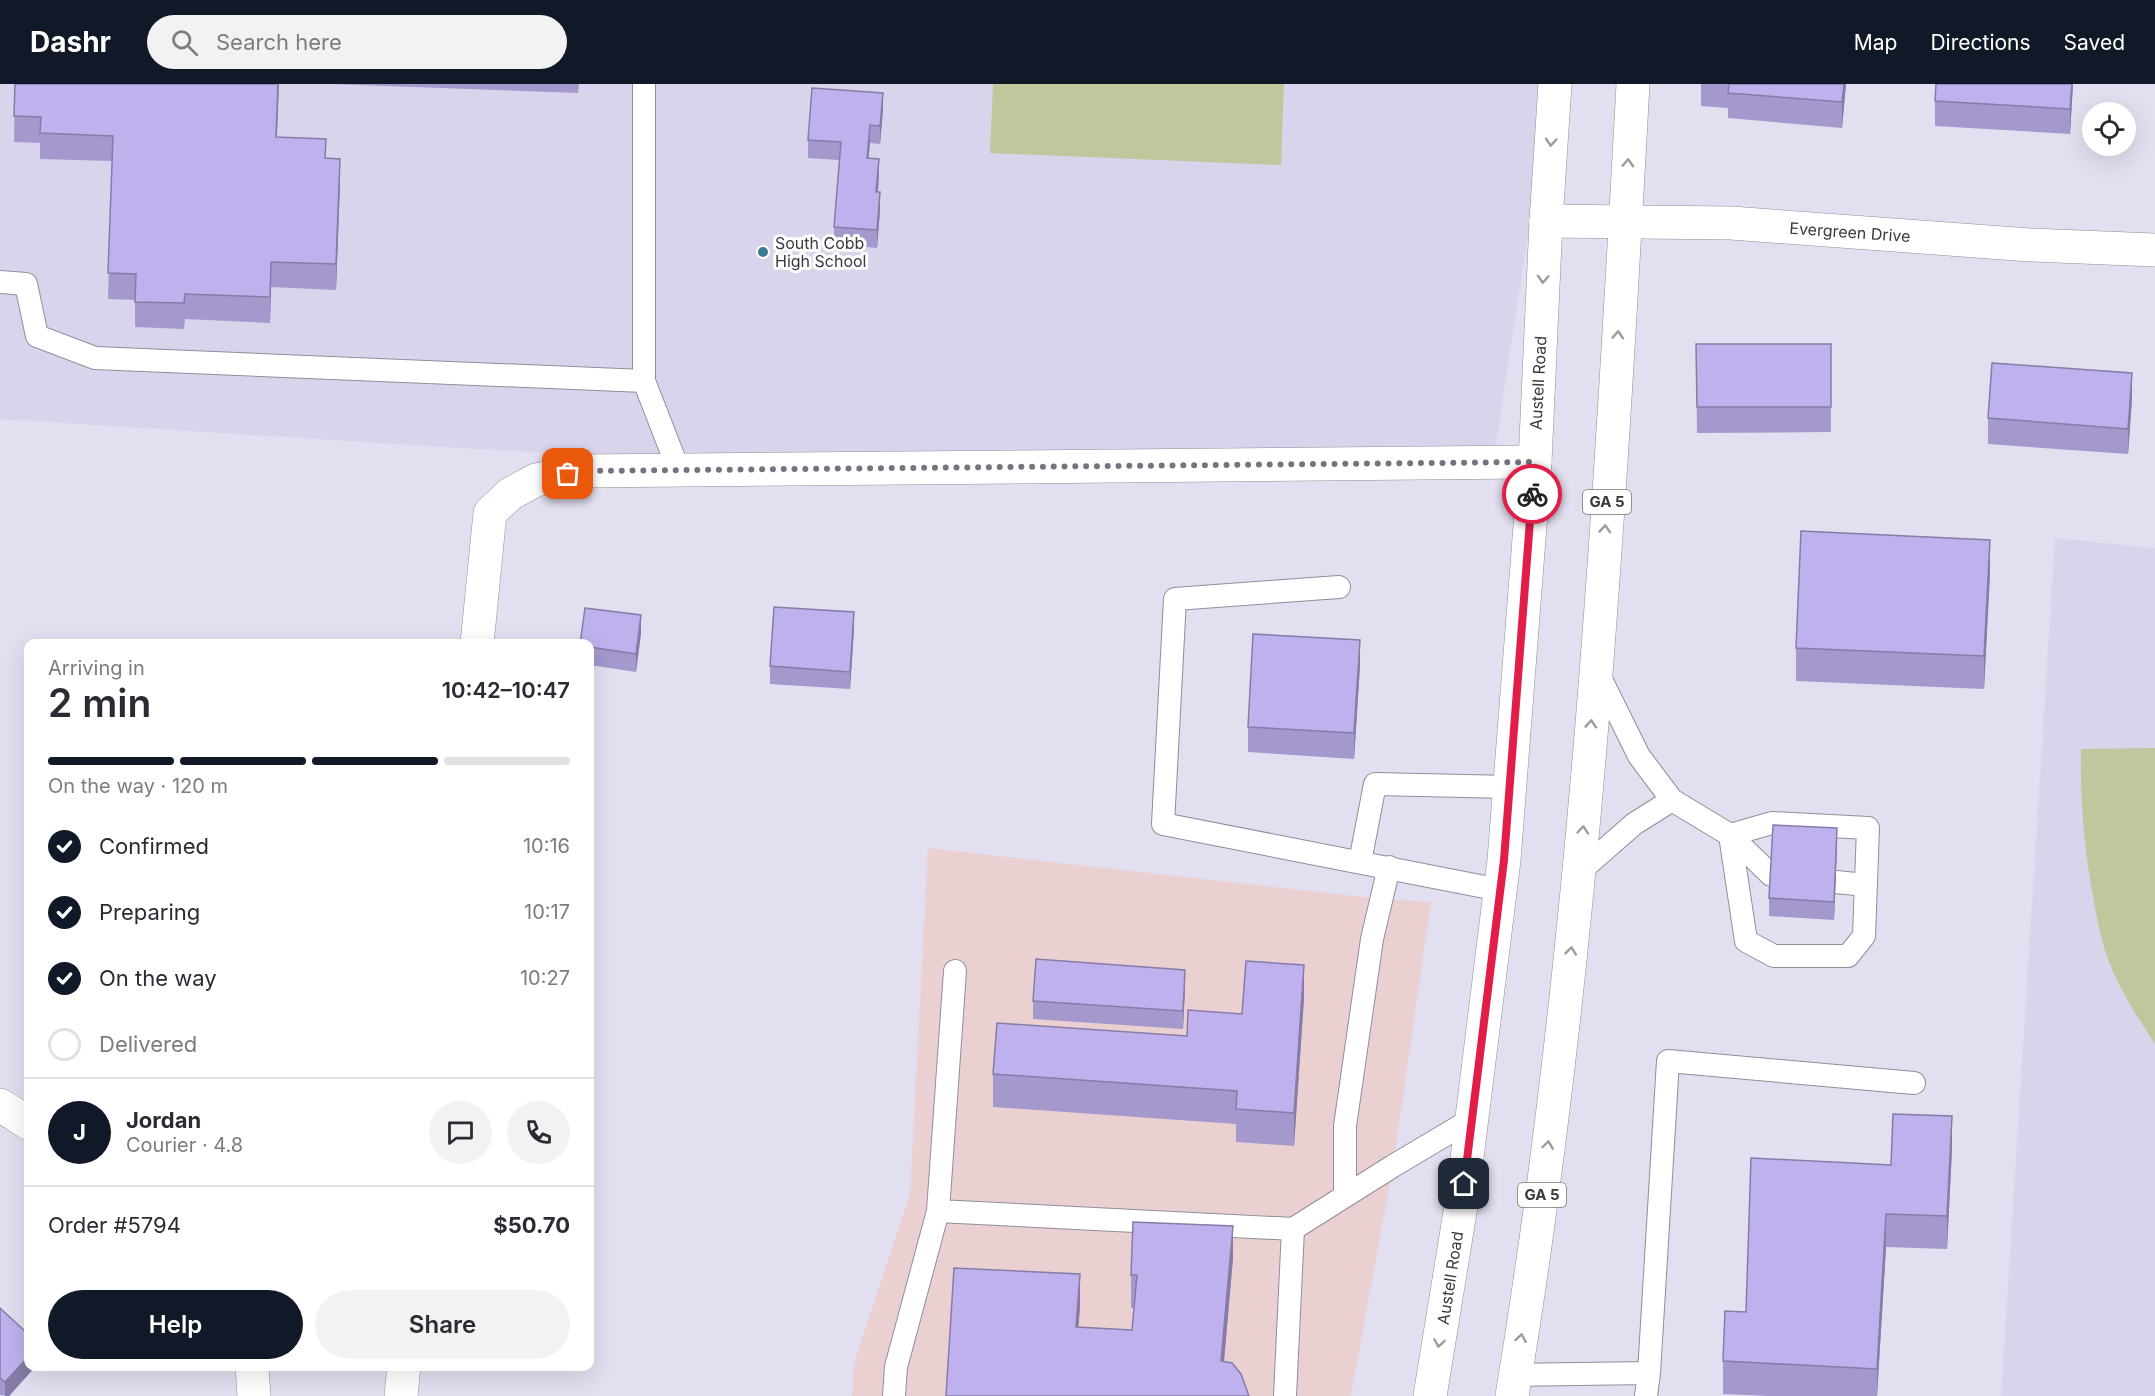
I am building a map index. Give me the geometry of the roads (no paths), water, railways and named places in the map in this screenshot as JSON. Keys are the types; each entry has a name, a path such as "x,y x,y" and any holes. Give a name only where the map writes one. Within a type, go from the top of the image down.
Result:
{"main road":[{"name":"Austell Road","path":"1430,1396 1461,1206 1500,890 1510,787 1535,462 1555,84"},
{"name":"GA 5","path":"1513,1386 1527,1306 1562,1049 1596,667 1633,84"},
{"name":"Evergreen Drive","path":"1546,221 1731,222 2031,245 2155,250"},
{"path":"477,639 490,513 510,494 536,480 585,471 1535,462"},
{"path":"0,1105 24,1120"},
{"path":"252,1371 254,1396"},
{"path":"401,1396 404,1371"}],"lane":[{"path":"644,84 644,381 679,471"},
{"path":"0,282 26,284 36,336 95,358 644,381"},
{"path":"1339,587 1176,599 1163,824 1500,890"},
{"path":"1596,667 1640,756 1672,800 1730,836 1771,875"},
{"path":"1360,862 1375,784 1510,787"},
{"path":"1578,873 1634,824 1672,800"},
{"path":"1772,822 1868,828 1864,936 1848,956 1774,956 1746,941 1730,836 1772,822"},
{"path":"1345,1196 1344,1126 1372,939 1389,867"},
{"path":"1836,882 1866,885"},
{"path":"894,1396 896,1367 938,1210 955,971"},
{"path":"1646,1396 1668,1061 1914,1083"},
{"path":"938,1210 1293,1229 1472,1119"},
{"path":"1285,1396 1293,1229"},
{"path":"1513,1386 1649,1373"}],"place":[{"name":"South Cobb High School","path":"763,252"}]}
